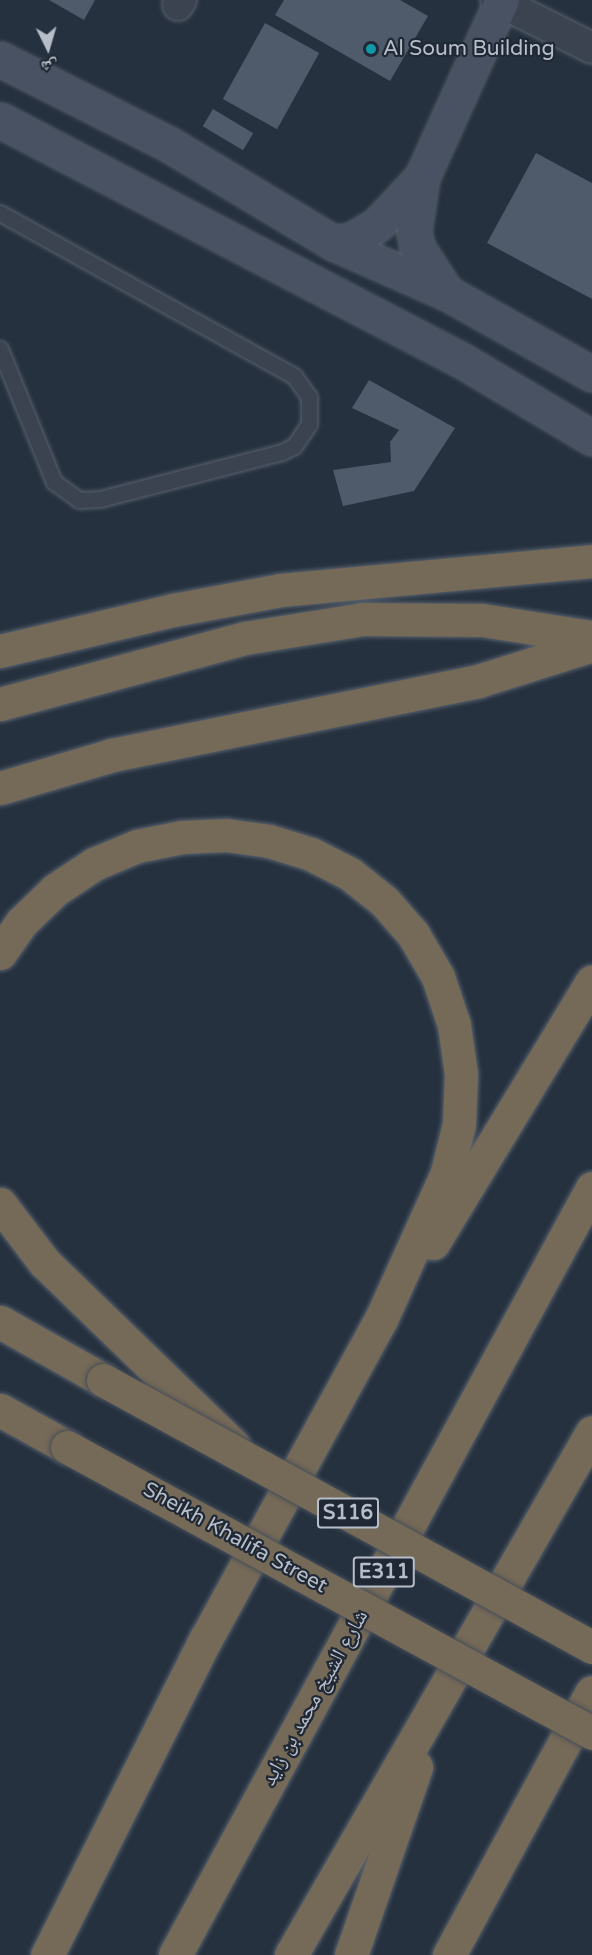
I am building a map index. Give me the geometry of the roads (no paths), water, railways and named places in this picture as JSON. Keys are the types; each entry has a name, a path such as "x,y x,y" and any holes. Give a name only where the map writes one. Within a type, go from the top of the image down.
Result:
{"highway":[{"path":"0,651 172,610 280,590 592,561"},
{"path":"0,704 245,638 303,626 422,617 482,620 592,637"},
{"path":"0,788 112,755 398,694 478,681 592,645"},
{"path":"0,953 22,922 55,890 94,864 137,846 182,837 226,835 269,841 300,850 350,874 384,901 413,933 438,977 454,1025 461,1074 459,1124 447,1173 381,1319 206,1638 47,1955"},
{"path":"381,1319 460,1202 592,981"},
{"name":"شارع الشيخ محمد بن زايد","path":"175,1955 592,1188"},
{"path":"0,1204 44,1262 246,1458"},
{"name":"S116","path":"0,1322 592,1647"},
{"name":"Sheikh Khalifa Street","path":"0,1410 592,1732"},
{"path":"291,1955 592,1432"},
{"path":"449,1955 592,1692"},
{"path":"351,1955 437,1704"},
{"path":"438,1955 509,1844"}],"street":[{"path":"447,293 417,247 414,231 422,177 499,1 592,48"},
{"path":"0,59 170,146 334,243 447,293 592,374"},
{"path":"0,120 463,361 592,438"},
{"path":"334,243 351,240 377,225 422,177"}],"lane":[{"path":"0,213 294,376 309,397 309,424 294,446 282,452 100,499 79,500 54,482 0,349"}],"place":[{"name":"Al Soum Building","path":"371,49"}]}
